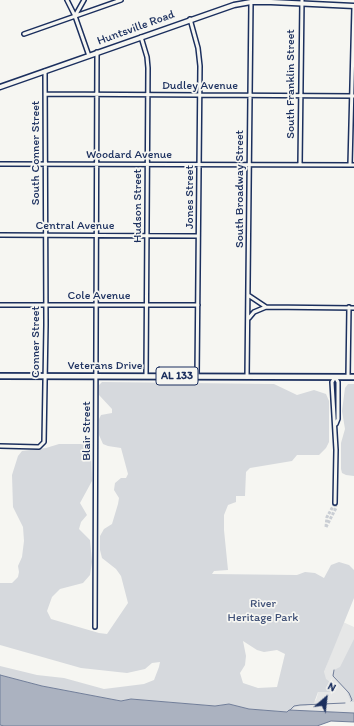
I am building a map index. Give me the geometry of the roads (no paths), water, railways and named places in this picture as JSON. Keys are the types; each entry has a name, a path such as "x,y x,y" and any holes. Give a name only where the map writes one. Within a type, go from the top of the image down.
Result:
{"main road":[{"name":"Huntsville Road","path":"0,87 241,2 302,2 354,6"},
{"name":"Veterans Drive","path":"0,376 354,377"}],"street":[{"path":"67,0 75,16 89,56"},
{"path":"75,16 84,0"},
{"path":"24,34 122,0"},
{"name":"South Broadway Street","path":"247,377 250,2"},
{"name":"South Franklin Street","path":"300,165 302,2"},
{"path":"352,165 354,6"},
{"name":"Jones Street","path":"190,20 199,55 197,376"},
{"name":"Hudson Street","path":"141,37 147,57 148,94 146,376"},
{"name":"Blair Street","path":"95,627 98,52"},
{"name":"South Conner Street","path":"45,235 46,71"},
{"name":"Dudley Avenue","path":"46,94 353,96"},
{"name":"Woodard Avenue","path":"0,164 352,165"},
{"name":"Central Avenue","path":"0,235 198,236"},
{"name":"Conner Street","path":"0,446 39,447 44,442 45,235"},
{"path":"248,295 266,307"},
{"name":"Cole Avenue","path":"0,304 198,305"},
{"path":"248,322 249,317 254,312 266,307 354,308"},
{"path":"348,377 349,307"},
{"path":"335,503 338,382 335,377 332,382 333,418 336,425"}],"waterway":[{"path":"334,670 333,676 349,693 352,700 351,701"},
{"path":"290,710 294,706 300,705 345,703"}],"tunnel":[{"path":"326,527 327,517 335,503"},
{"path":"326,527 336,508 335,503"}],"park label":[{"name":"River Heritage Park","path":"263,611"}]}
